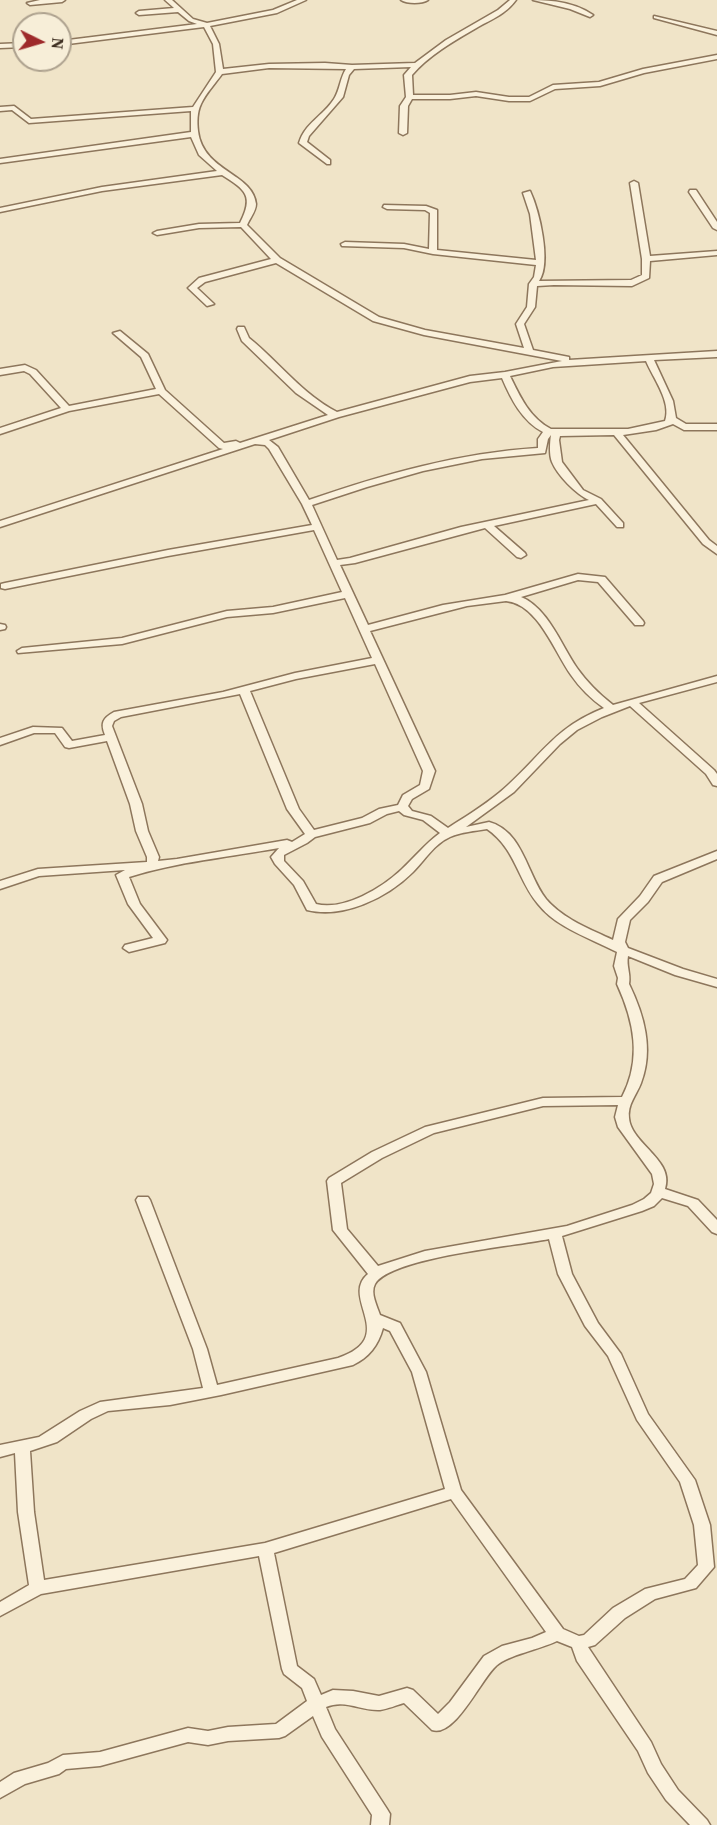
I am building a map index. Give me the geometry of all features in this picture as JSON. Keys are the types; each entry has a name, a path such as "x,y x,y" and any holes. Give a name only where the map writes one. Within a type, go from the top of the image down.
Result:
{"street":[{"path":"30,3 62,0"},
{"path":"168,0 191,20 206,25 216,44 220,72 198,103 194,134 197,149 221,172 238,182 250,196 251,210 243,225"},
{"path":"72,42 206,25 275,12 303,0"},
{"path":"404,0 425,0"},
{"path":"403,133 404,106 410,97 408,75 416,65 506,8 513,0"},
{"path":"536,0 572,6 590,15"},
{"path":"139,13 180,10"},
{"path":"656,17 717,33"},
{"path":"410,97 450,97 476,94 509,99 530,99 553,87 600,84 643,71 717,57"},
{"path":"220,72 269,66 416,65"},
{"path":"327,162 303,143 305,132 339,97 344,75 352,67"},
{"path":"0,109 14,108 29,121 196,109"},
{"path":"0,161 194,134"},
{"path":"0,210 102,189 221,172"},
{"path":"536,280 632,284 646,276 646,259 634,183"},
{"path":"693,192 717,228"},
{"path":"527,193 534,214 541,262 531,307 520,324 530,353"},
{"path":"387,207 426,208 434,212 433,252"},
{"path":"157,233 199,226 243,225 277,260 376,318 424,332 587,363"},
{"path":"345,244 404,246 433,252 541,262"},
{"path":"646,259 717,253"},
{"path":"210,304 192,288 202,280 277,260"},
{"path":"241,329 245,339 305,396 322,409 336,415"},
{"path":"117,333 145,356 161,391 222,446 267,442 273,447 308,504 316,527 365,629 376,660 429,771 425,787 407,797 402,807"},
{"path":"0,524 336,415 470,379 505,375 553,364 717,354"},
{"path":"649,358 663,385 672,420 684,427"},
{"path":"0,372 25,368 33,372 67,409"},
{"path":"505,375 526,413 536,425 552,433 616,432 661,426 717,427"},
{"path":"0,431 67,409 161,391"},
{"path":"661,426 672,420"},
{"path":"616,432 706,542 717,551"},
{"path":"552,433 556,462 580,492 598,501 620,525"},
{"path":"308,504 394,475 513,452 542,451 543,439 552,433"},
{"path":"334,563 351,561 487,525 598,501"},
{"path":"487,525 521,555"},
{"path":"5,586 168,553 316,527"},
{"path":"365,629 480,601 504,598 578,577 602,579 639,623"},
{"path":"22,651 122,640 226,614 273,610 348,594"},
{"path":"504,598 518,599 531,607 546,626 567,664 594,697 612,709"},
{"path":"152,866 153,857 142,831 136,804 107,726 109,719 118,714 244,690 295,676 376,660"},
{"path":"309,837 280,850 277,857 279,862 299,884 311,907 326,910 353,902 389,886 436,841 498,800 521,780 551,746 581,722 612,709 717,679"},
{"path":"244,690 280,782 309,837"},
{"path":"633,703 711,772 717,783"},
{"path":"0,742 33,730 58,730 69,745 111,737"},
{"path":"402,807 408,813 427,818 448,834 489,825 504,833 517,852 528,882 544,904 573,926 624,951 679,972 717,983"},
{"path":"129,948 161,939 134,903 122,875 152,866 219,857 309,837 366,821 383,811 402,807"},
{"path":"0,1451 44,1441 100,1408 211,1390 333,1365 358,1356 377,1332 376,1318 364,1295 368,1281 384,1268 410,1259 554,1234 651,1202 659,1192 659,1178 655,1164 628,1136 622,1118 625,1101 636,1081 642,1048 639,1022 623,984 624,978 620,966 624,951 619,942 624,919 644,899 658,879 717,855"},
{"path":"0,885 38,873 142,864 152,866"},
{"path":"376,1274 340,1230 333,1181 377,1155 430,1130 543,1102 625,1101"},
{"path":"659,1192 693,1203 717,1229"},
{"path":"143,1200 200,1349 211,1390"},
{"path":"376,1318 395,1327 420,1372 454,1492 557,1634 578,1642 589,1640 619,1613 651,1594 690,1584 711,1565 702,1525 687,1480 642,1416 614,1354 592,1326 565,1274 554,1234"},
{"path":"22,1446 26,1512 37,1588"},
{"path":"0,1610 37,1588 265,1550 454,1492"},
{"path":"265,1550 290,1669 308,1684 328,1732 381,1814 380,1825"},
{"path":"0,1791 20,1778 53,1768 63,1762 100,1759 174,1738 188,1735 208,1738 228,1734 279,1731 316,1704 333,1697 379,1703 407,1695 438,1725 456,1707 490,1661 557,1634"},
{"path":"578,1642 583,1656 645,1747 654,1768 672,1795 701,1825"}]}
